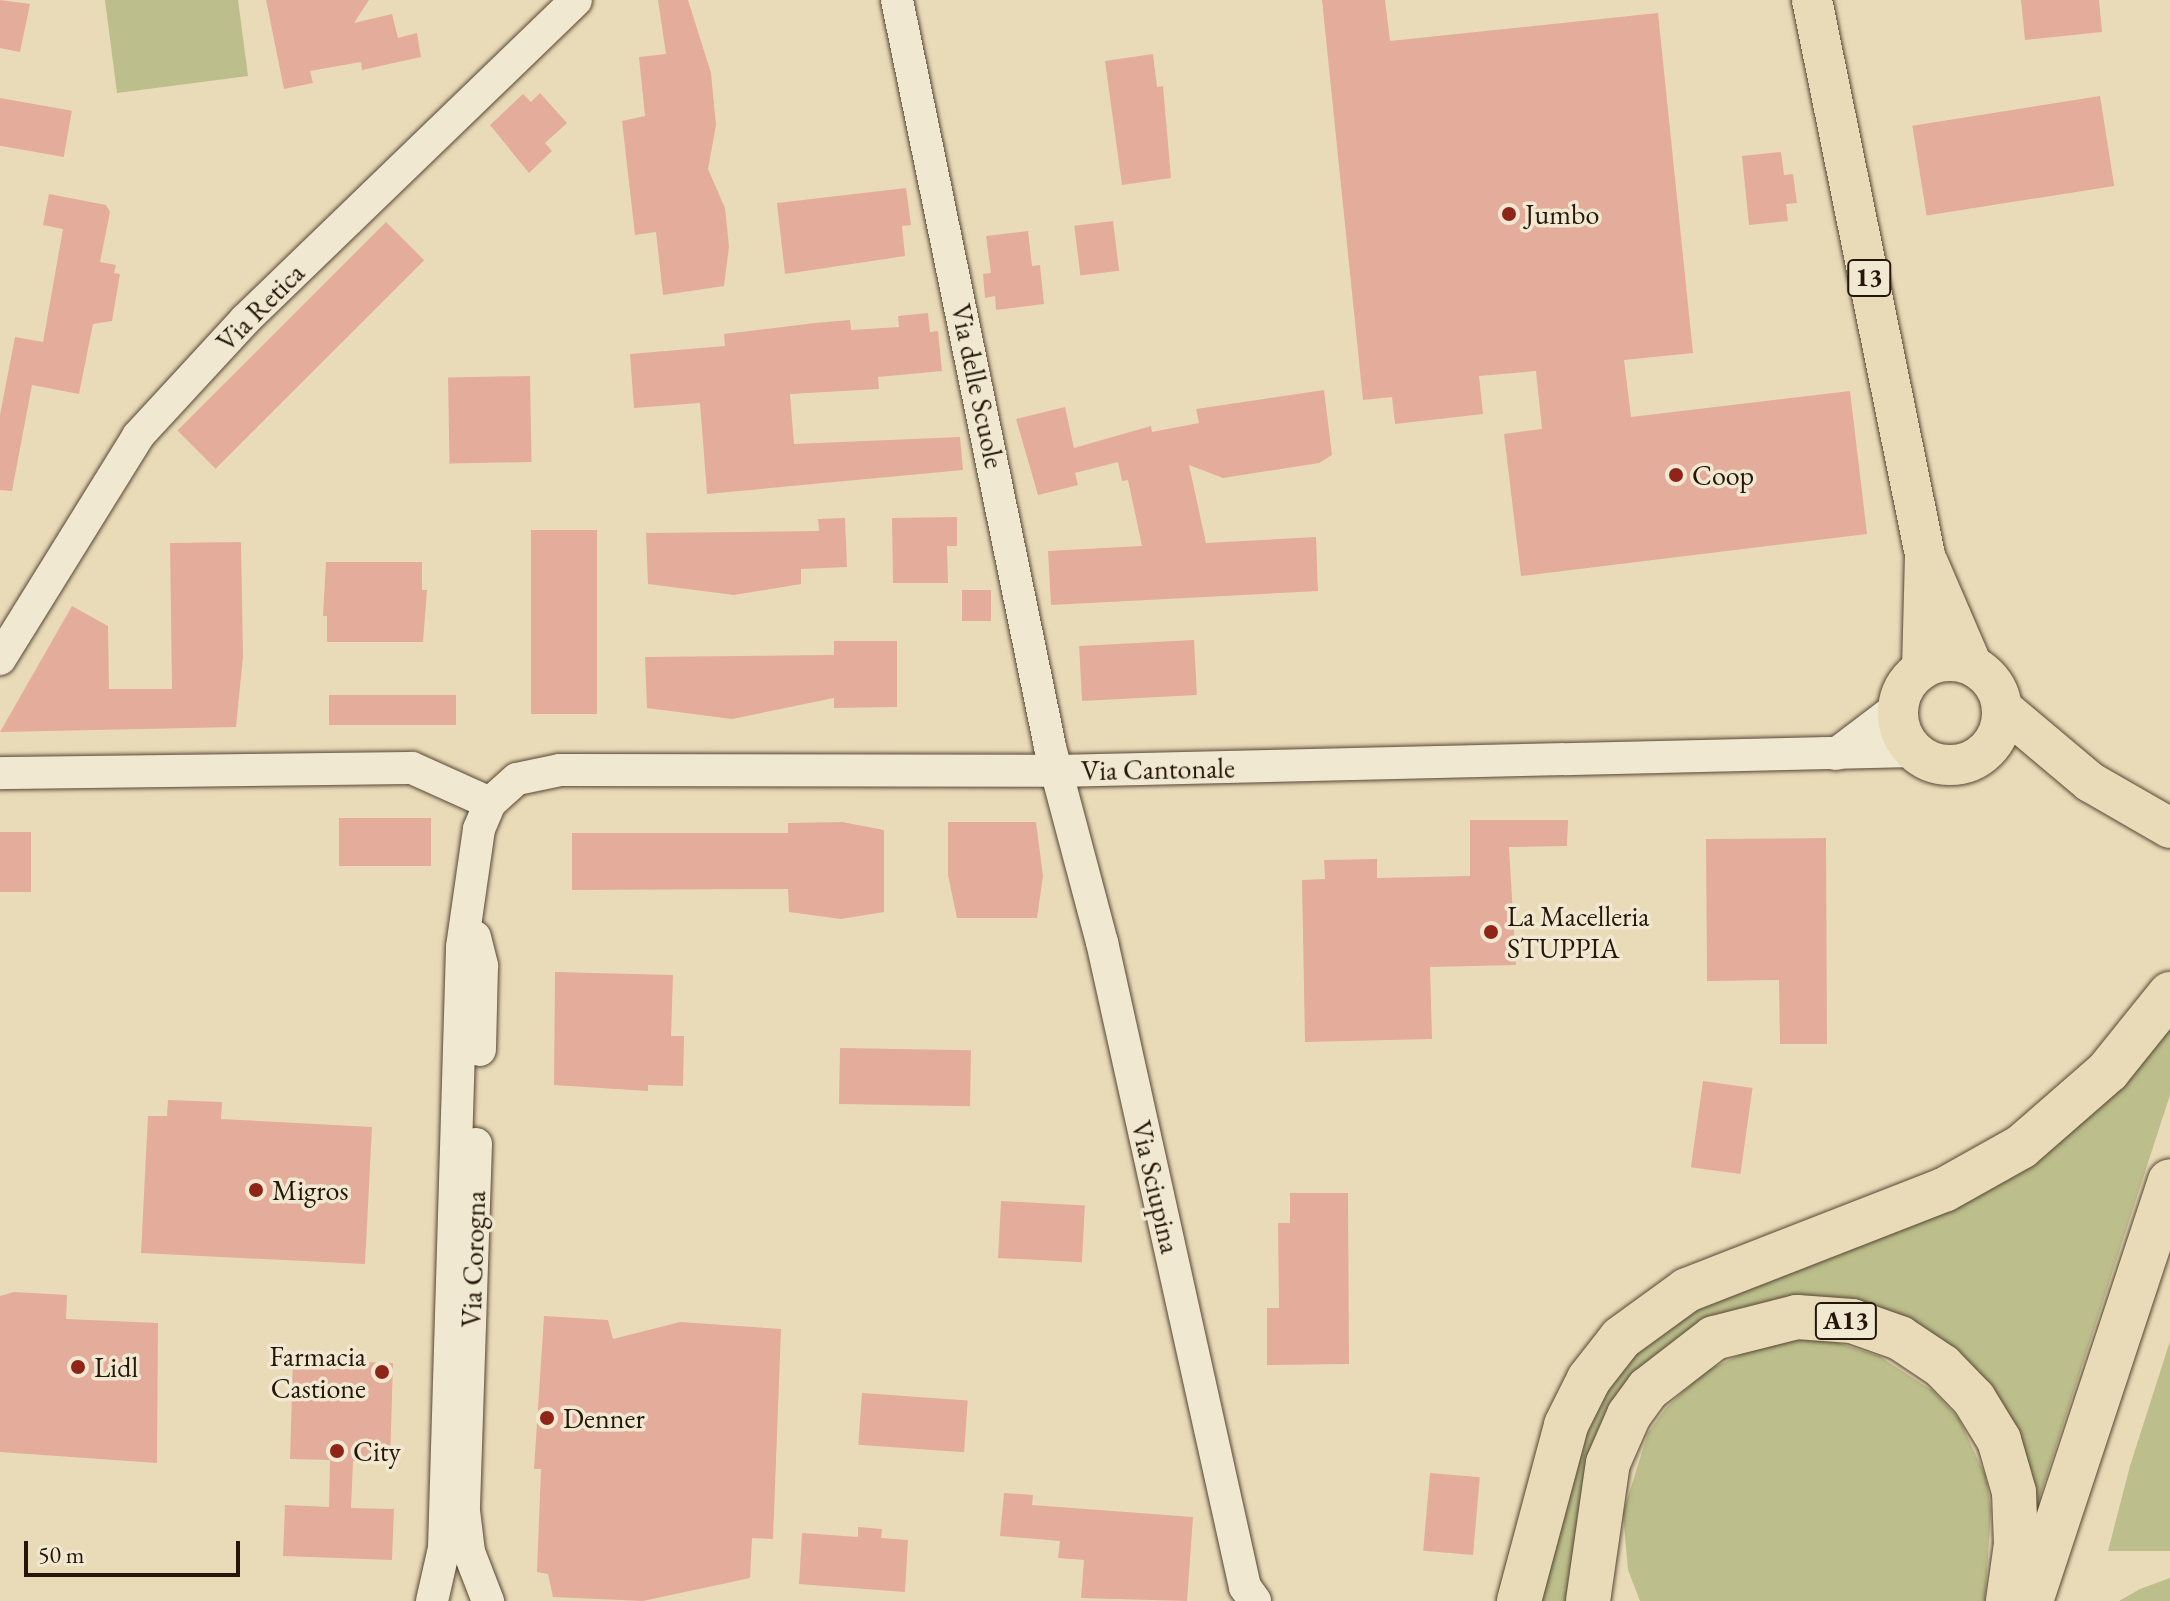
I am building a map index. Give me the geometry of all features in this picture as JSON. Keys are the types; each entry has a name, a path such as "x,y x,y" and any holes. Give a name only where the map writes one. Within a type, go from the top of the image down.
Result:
{"highway":[{"path":"1519,1600 1566,1425 1589,1379 1621,1338 1687,1290 1944,1190 2021,1147 2108,1071 2170,994"},
{"path":"2031,1601 2170,1181"},
{"path":"2057,1601 2170,1265"},
{"name":"A13","path":"1588,1601 1597,1525 1617,1439 1648,1389 1670,1367 1714,1338 1768,1320 1852,1321 1900,1338 1932,1358 1959,1382 1987,1419 2007,1465 2015,1505 2015,1571 2008,1601"},
{"name":"A13","path":"1597,1525 1615,1601"}],"main road":[{"name":"13","path":"1812,0 1925,555 1972,665"},
{"name":"13","path":"1922,669 1925,555"},
{"path":"2002,708 2001,724 1984,752 1956,765 1926,760 1914,751 1900,731 1898,707 1905,685 1922,669 1937,662 1972,665 1987,676 2002,708 2090,782 2170,828"},
{"path":"1984,752 2090,782"}],"street":[{"name":"Via Retica","path":"0,659 138,436 245,320 576,0"},
{"name":"Via delle Scuole","path":"897,0 1057,771"},
{"path":"1836,754 1898,707"},
{"name":"Via Cantonale","path":"490,803 517,779 560,770 1057,771 1914,751"},
{"path":"0,773 412,768 490,803"},
{"name":"Via Sciupina","path":"1057,771 1102,942 1245,1587 1255,1601"},
{"name":"Via Corogna","path":"432,1601 444,1548 460,966 470,915 475,850 490,803"},
{"name":"Via Corogna","path":"470,915 482,966 464,1511 469,1552 488,1601"}],"green space":[{"path":"105,0 238,0 248,76 117,93"},
{"path":"2170,1020 2170,1095 2036,1508 1894,1321 1672,1350 1577,1601 1537,1601 1583,1430 1618,1367 1696,1305 1834,1252"},
{"path":"1795,1340 1829,1340 1879,1356 1933,1391 1959,1419 1986,1477 1991,1511 1985,1601 1640,1601 1628,1570 1623,1513 1648,1433 1666,1408 1704,1372 1746,1352"},
{"path":"2170,1341 2170,1551 2108,1551 2130,1466"},
{"path":"2170,1578 2170,1601 2119,1601 2140,1589"}],"building":[{"path":"0,0 30,4 20,52 0,48"},
{"path":"266,0 369,0 354,23 392,14 398,38 417,33 421,57 362,70 361,62 310,71 313,83 284,89"},
{"path":"658,0 688,0 711,73 716,125 708,169 725,208 729,247 724,286 663,295 656,232 635,235 622,121 645,116 639,57 666,54"},
{"path":"1322,0 1385,0 1390,41 1658,13 1693,353 1624,360 1631,417 1850,391 1867,534 1521,576 1504,434 1542,429 1536,371 1479,376 1483,414 1395,424 1392,397 1363,400"},
{"path":"2021,0 2099,0 2102,32 2025,40"},
{"path":"1153,54 1157,87 1163,86 1171,178 1122,185 1105,61"},
{"path":"540,93 567,123 545,143 552,151 529,173 490,125 523,94 531,102"},
{"path":"2100,96 2114,186 1927,216 1912,126"},
{"path":"0,98 72,111 64,157 0,146"},
{"path":"1781,152 1784,175 1793,174 1797,203 1786,204 1788,221 1749,225 1742,156"},
{"path":"906,188 911,225 902,226 905,256 785,274 777,203"},
{"path":"49,194 106,205 110,212 100,262 116,265 114,273 120,274 112,321 93,324 79,394 32,385 12,491 0,490 0,415 15,337 43,342 63,229 43,225"},
{"path":"1113,221 1119,271 1080,275 1074,226"},
{"path":"386,222 424,260 216,469 177,431"},
{"path":"1028,231 1032,266 1040,265 1044,304 996,310 995,296 985,298 983,274 991,273 986,236"},
{"path":"928,313 930,332 938,331 942,371 878,377 879,389 790,394 794,444 960,437 963,470 707,494 700,403 634,408 630,354 725,346 724,334 815,323 850,320 851,330 899,327 898,316"},
{"path":"530,376 532,462 450,463 448,377"},
{"path":"1324,390 1332,455 1319,463 1223,478 1189,465 1206,543 1316,537 1318,591 1051,605 1048,551 1142,546 1128,480 1122,481 1118,462 1075,473 1078,485 1038,495 1016,419 1065,407 1074,448 1151,426 1152,432 1199,423 1196,409"},
{"path":"957,517 957,546 947,546 948,583 893,583 892,518"},
{"path":"845,518 847,567 801,569 801,584 734,595 648,584 646,533 819,531 818,519"},
{"path":"531,530 597,530 597,714 531,714"},
{"path":"241,542 243,657 236,727 0,732 72,606 108,626 109,689 172,689 170,543"},
{"path":"326,562 422,562 422,590 427,590 423,642 327,642 327,616 323,616"},
{"path":"962,590 991,590 991,621 962,621"},
{"path":"1194,640 1197,695 1082,701 1079,646"},
{"path":"834,641 897,641 897,707 834,708 834,698 732,719 647,708 645,657 834,655"},
{"path":"329,695 456,695 456,725 329,725"},
{"path":"339,818 431,818 431,866 339,866"},
{"path":"1470,820 1568,820 1567,846 1509,847 1516,965 1430,967 1432,1039 1305,1042 1302,880 1325,879 1324,860 1377,859 1377,878 1470,876"},
{"path":"842,822 884,830 884,912 841,919 789,912 788,889 572,890 572,833 788,833 788,823"},
{"path":"948,822 1036,822 1043,876 1037,918 957,918 948,875"},
{"path":"0,832 31,832 31,892 0,892"},
{"path":"1826,838 1827,1044 1780,1044 1779,980 1707,981 1706,839"},
{"path":"555,972 673,975 671,1036 684,1036 683,1086 648,1085 648,1091 554,1085"},
{"path":"840,1048 971,1050 970,1106 839,1104"},
{"path":"1703,1081 1753,1088 1740,1174 1691,1167"},
{"name":"Migros","path":"168,1100 222,1102 221,1119 372,1127 365,1264 141,1253 148,1116 167,1116"},
{"path":"1290,1193 1348,1193 1349,1364 1267,1365 1267,1308 1279,1308 1278,1223 1290,1223"},
{"path":"1001,1201 1085,1205 1082,1262 998,1258"},
{"name":"Lidl","path":"14,1292 67,1295 66,1319 158,1323 157,1463 0,1452 0,1296"},
{"path":"544,1316 608,1320 613,1339 680,1322 781,1329 773,1539 752,1538 750,1578 643,1601 553,1597 548,1574 537,1572 541,1469 534,1469"},
{"path":"293,1360 393,1363 390,1463 353,1461 351,1508 394,1509 392,1560 283,1556 285,1505 329,1507 330,1460 290,1459"},
{"path":"862,1393 968,1400 964,1452 858,1445"},
{"path":"1430,1473 1480,1477 1473,1555 1423,1551"},
{"path":"1004,1493 1033,1495 1032,1505 1193,1517 1187,1601 1081,1598 1084,1560 1058,1558 1060,1541 1000,1536"},
{"path":"858,1527 882,1529 881,1538 908,1540 905,1592 799,1584 802,1533 858,1537"}],"place":[{"name":"Jumbo","path":"1509,214"},
{"name":"Coop","path":"1676,475"},
{"name":"La Macelleria STUPPIA","path":"1491,932"},
{"name":"Migros","path":"256,1190"},
{"name":"Lidl","path":"78,1367"},
{"name":"Farmacia Castione","path":"382,1372"},
{"name":"Denner","path":"547,1418"},
{"name":"City","path":"337,1451"}]}
